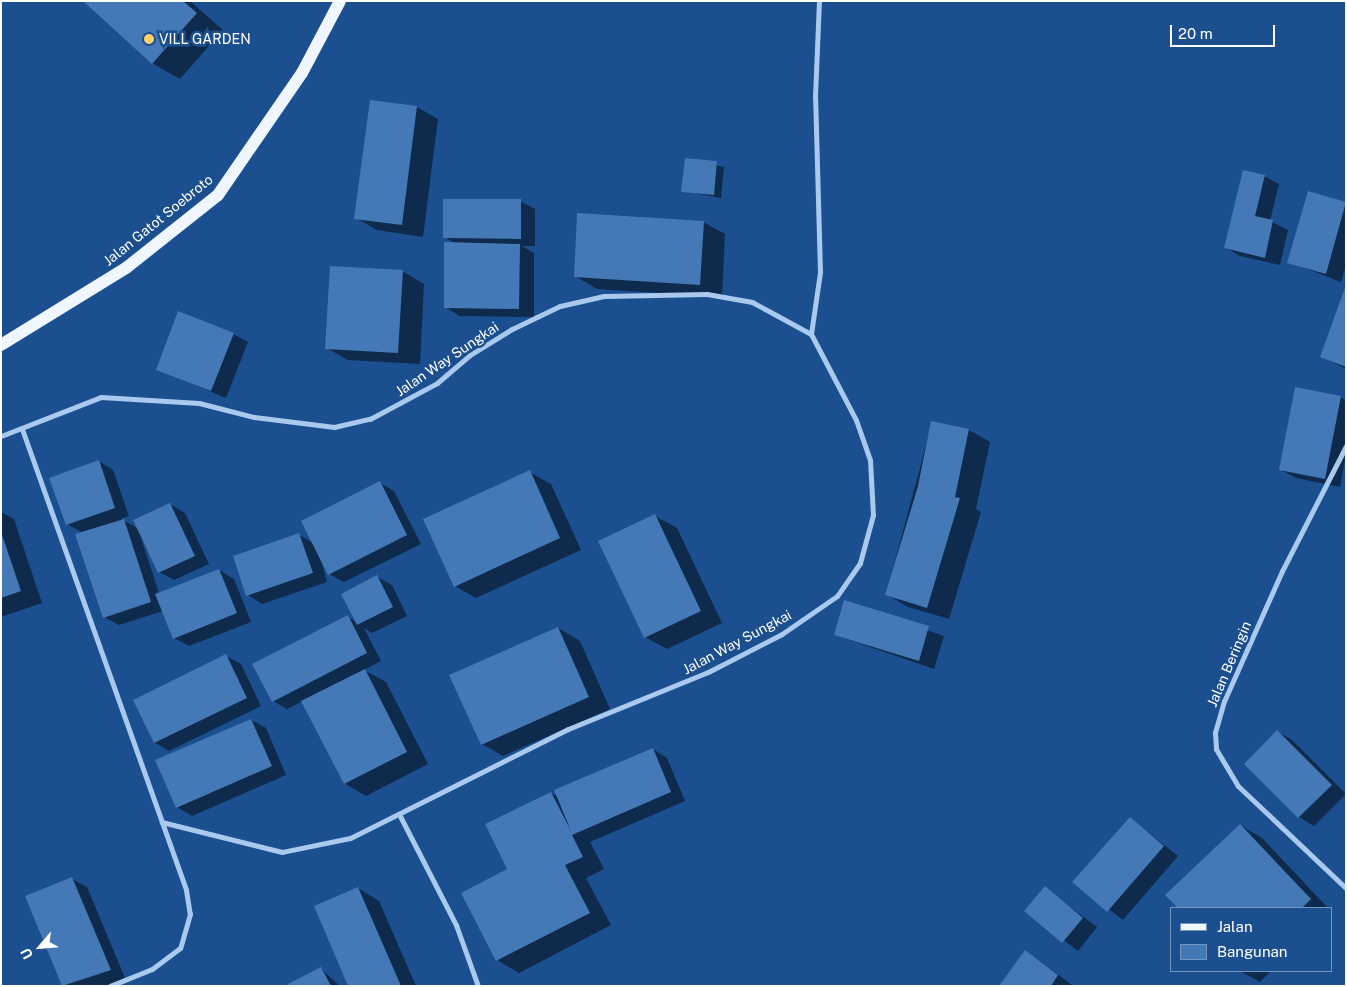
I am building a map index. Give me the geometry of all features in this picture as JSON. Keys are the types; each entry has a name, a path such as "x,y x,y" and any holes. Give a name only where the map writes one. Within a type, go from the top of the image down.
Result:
{"main road":[{"name":"Jalan Gatot Soebroto","path":"1,345 126,268 218,195 302,73 340,1"}],"street":[{"path":"811,334 820,272 815,96 819,1"},
{"name":"Jalan Way Sungkai","path":"1,436 101,397 198,403 254,417 334,427 370,419 437,383 470,355 512,329 560,306 604,296 707,294 752,302 811,334 856,420 870,460 873,515 860,563 837,596 782,634 708,672 568,729 400,816 350,838 282,852 162,822"},
{"path":"22,429 186,890 190,914 180,948 164,962 110,986"},
{"name":"Jalan Beringin","path":"1346,446 1282,571 1224,701 1214,734 1216,749 1238,786 1346,888"},
{"path":"400,816 456,925 478,986"}],"building":[{"name":"VILL GARDEN","path":"83,1 183,1 197,13 152,64"},
{"path":"370,100 417,106 402,225 354,219"},
{"path":"685,158 717,161 714,195 681,192"},
{"path":"1243,170 1265,175 1255,216 1273,220 1265,258 1224,248"},
{"path":"1308,191 1346,202 1326,274 1287,263"},
{"path":"443,199 521,199 521,239 443,238"},
{"path":"577,213 704,221 700,285 574,277"},
{"path":"444,242 520,244 519,309 444,308"},
{"path":"330,266 403,270 398,353 325,349"},
{"path":"1346,285 1346,367 1320,357"},
{"path":"178,311 234,333 211,391 156,370"},
{"path":"1295,387 1341,396 1325,479 1279,470"},
{"path":"931,421 969,429 955,497 960,498 927,608 885,595 918,486"},
{"path":"99,460 115,508 66,525 49,478"},
{"path":"530,470 560,538 454,587 423,519"},
{"path":"380,481 407,535 328,575 301,521"},
{"path":"170,503 195,556 158,573 133,520"},
{"path":"655,514 701,611 644,638 598,541"},
{"path":"124,519 151,602 103,618 75,534"},
{"path":"1,532 21,591 1,598"},
{"path":"299,533 313,573 246,596 233,556"},
{"path":"219,569 237,613 173,639 155,594"},
{"path":"377,575 393,607 357,625 341,594"},
{"path":"844,600 929,626 919,661 834,635"},
{"path":"348,615 367,653 272,702 252,664"},
{"path":"558,627 589,697 481,745 449,675"},
{"path":"226,654 247,698 154,743 133,700"},
{"path":"365,669 407,752 344,784 301,701"},
{"path":"251,719 272,766 176,808 155,760"},
{"path":"1277,730 1332,785 1298,818 1244,764"},
{"path":"653,748 671,792 572,835 583,857 565,865 590,913 496,961 461,893 507,869 485,824 551,792 571,831 554,790"},
{"path":"1130,817 1164,846 1107,912 1072,882"},
{"path":"1240,824 1311,899 1303,907 1177,907 1165,895"},
{"path":"72,877 111,970 62,986 25,896"},
{"path":"1045,886 1083,918 1062,943 1024,911"},
{"path":"358,887 401,986 348,986 314,906"},
{"path":"1025,950 1058,975 1051,986 999,986"},
{"path":"321,967 331,986 289,986 288,984"}],"place":[{"name":"VILL GARDEN","path":"149,39"}]}
